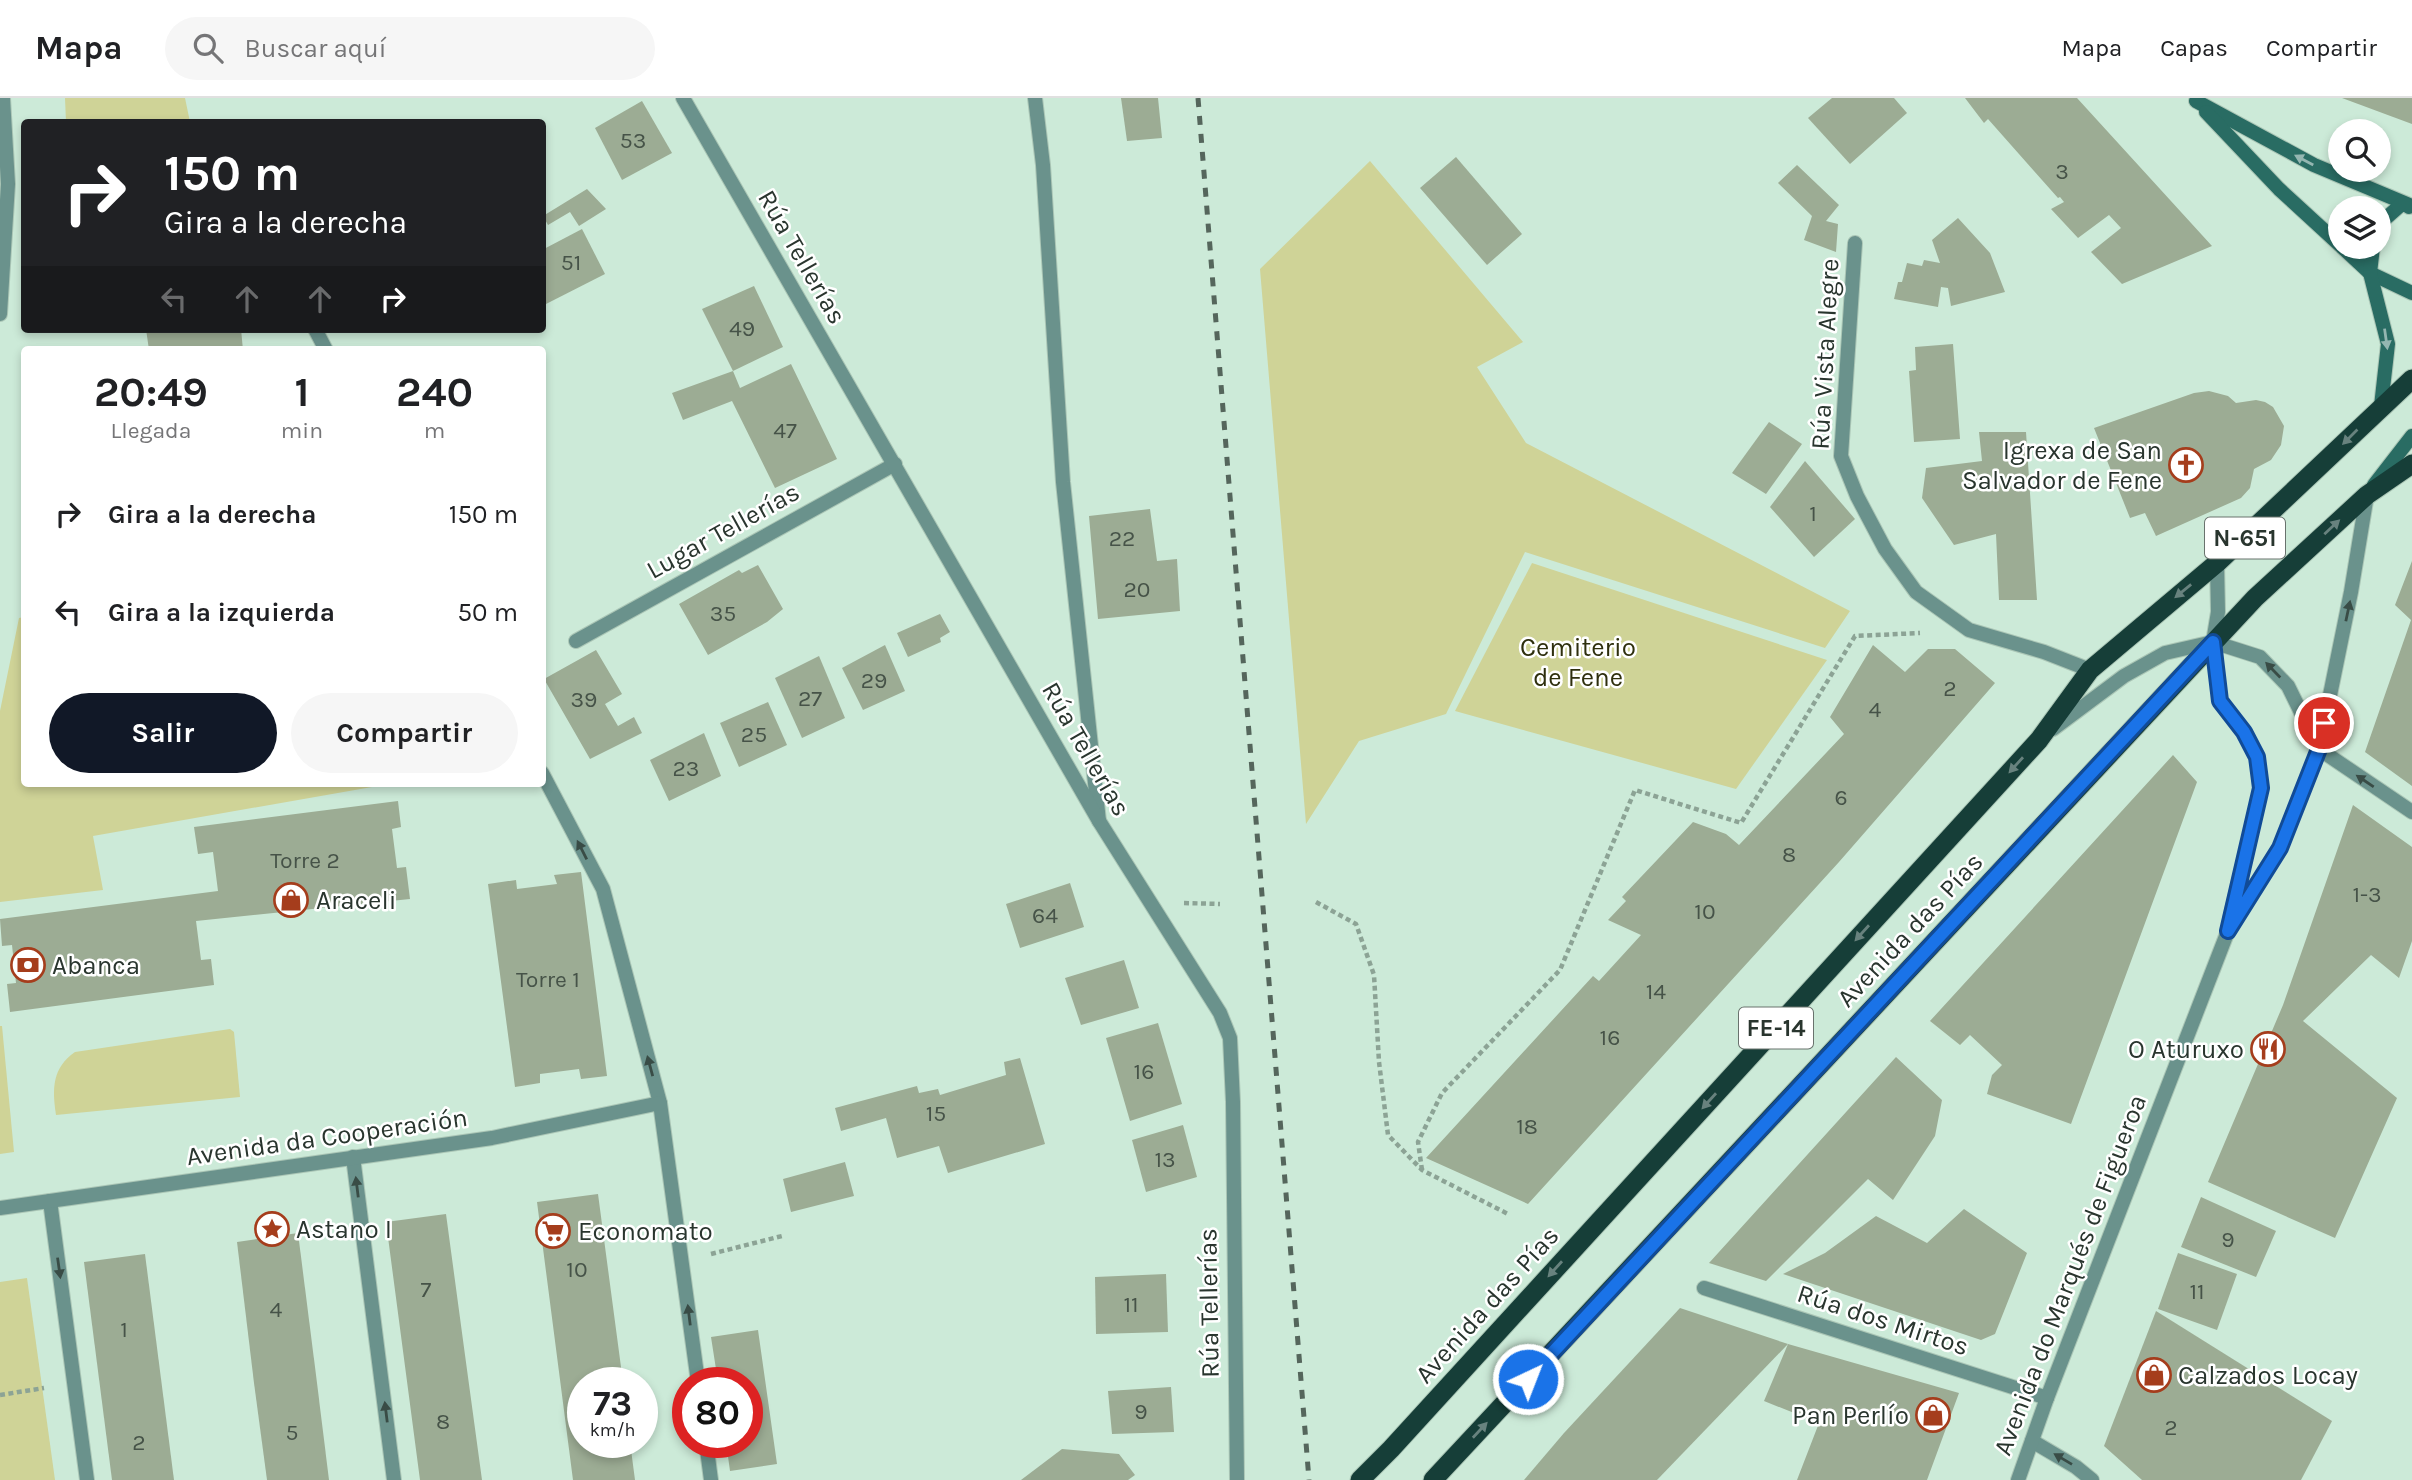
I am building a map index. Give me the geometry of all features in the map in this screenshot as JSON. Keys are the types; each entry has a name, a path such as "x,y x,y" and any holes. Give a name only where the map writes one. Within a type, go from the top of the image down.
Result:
{"highway":[{"name":"N-651","path":"2161,608 2217,563 2412,379"},
{"name":"Avenida das Pías","path":"1433,1480 2255,598 2367,495 2412,464"},
{"name":"Avenida das Pías","path":"1360,1480 2039,740 2090,670 2161,608"}],"main road":[{"path":"2194,100 2314,165 2409,206"},
{"path":"2194,100 2279,189 2328,234"},
{"path":"2391,217 2409,206"},
{"path":"2355,259 2370,273 2412,293"},
{"path":"2372,259 2370,273 2388,344 2381,406"},
{"path":"2367,495 2412,436"}],"street":[{"path":"1,304 8,184 3,98"},
{"name":"Rúa Tellerías","path":"683,98 1099,821 1220,1013 1230,1038 1233,1102 1237,1480"},
{"path":"1035,98 1043,165 1063,482 1099,821"},
{"path":"8,184 21,182"},
{"name":"Rúa Vista Alegre","path":"1854,243 1842,456 1857,496 1885,549 1916,592 1969,630 2044,652 2090,670"},
{"name":"Lugar Tellerías","path":"576,641 895,464"},
{"name":"Avenida do Marqués de Figueroa","path":"2018,1480 2047,1398 2228,931 2280,848 2319,749 2351,592 2367,495"},
{"path":"2217,563 2218,611 2213,642 2220,701 2244,732 2257,757 2261,788 2228,931"},
{"path":"2039,740 2124,676 2165,653 2213,642 2260,657 2288,686 2319,749 2412,812"},
{"path":"546,781 603,889 660,1103 696,1367"},
{"name":"Avenida da Cooperación","path":"0,1208 492,1138 660,1103"},
{"path":"353,1157 394,1480"},
{"path":"50,1200 87,1480"},
{"name":"Rúa dos Mirtos","path":"1704,1288 2047,1398"},
{"path":"2032,1441 2076,1467 2092,1480"},
{"path":"708,1458 710,1480"}],"path":[{"path":"1422,1170 1418,1142 1442,1093 1560,970 1635,790 1741,823 1855,636 1969,630"},
{"path":"1317,902 1356,924 1374,975 1379,1062 1388,1135 1422,1170 1508,1214"},
{"path":"682,1261 782,1236"},
{"path":"0,1395 51,1387"}],"green space":[{"path":"65,98 185,98 189,119 66,119"},
{"path":"1370,161 1523,342 1477,367 1526,443 1850,611 1825,648 1525,552 1446,714 1359,741 1306,824 1260,269"},
{"name":"Cemiterio de Fene","path":"1532,563 1827,660 1736,789 1455,711"},
{"path":"19,618 21,787 372,787 93,836 103,890 0,902 0,711"},
{"path":"0,1026 14,1152 0,1154"},
{"path":"230,1029 234,1032 240,1097 56,1115 55,1080 67,1058 75,1052"},
{"path":"27,1278 55,1480 0,1480 0,1282"}],"building":[{"path":"1121,98 1158,98 1162,138 1127,141"},
{"path":"1832,98 1894,98 1907,113 1850,164 1808,118"},
{"path":"1965,98 2077,98 2212,246 2122,284 2091,252 2121,228 2109,215 2078,238 2051,209 2064,202 2060,197 2058,198 1988,119 1984,123"},
{"path":"2342,98 2412,98 2412,124"},
{"path":"642,101 672,153 622,180 595,128"},
{"path":"1456,157 1522,234 1487,265 1420,188"},
{"path":"1797,165 1839,205 1826,221 1838,224 1836,252 1804,240 1812,216 1778,183"},
{"path":"587,189 606,209 579,226 570,212 548,225 546,214"},
{"path":"1958,218 1990,253 2005,292 1951,306 1948,288 1941,287 1938,307 1894,299 1907,263 1922,266 1924,260 1940,263 1932,240"},
{"path":"582,229 605,274 546,304 546,248"},
{"path":"754,286 783,347 733,371 702,309"},
{"path":"147,333 241,333 243,346 148,346"},
{"path":"1953,344 1960,439 1914,442 1909,371 1916,370 1915,347"},
{"path":"791,364 837,459 775,488 732,401 683,420 672,393 733,371 740,388"},
{"name":"Igrexa de San Salvador de Fene","path":"2209,391 2228,396 2236,403 2256,400 2273,407 2284,426 2281,445 2271,460 2254,469 2250,488 2241,498 2156,536 2145,513 2130,518 2094,428 2194,393"},
{"path":"1769,422 1802,444 1766,494 1732,473"},
{"path":"1979,432 2026,432 2037,600 1999,600 1996,534 1954,545 1922,498 1926,468 1982,461"},
{"path":"1805,461 1855,519 1814,557 1770,507"},
{"path":"1150,509 1157,561 1177,559 1180,611 1098,619 1089,516"},
{"path":"2412,561 2412,786 2365,752 2411,620 2395,605"},
{"path":"758,565 783,609 767,622 708,655 679,604 739,570 742,573"},
{"path":"940,614 950,632 940,638 941,642 908,657 897,633"},
{"path":"885,645 905,691 863,710 842,668"},
{"path":"1873,645 1905,672 1928,649 1955,649 1995,683 1839,862 1528,1204 1426,1158 1593,976 1599,981 1641,935 1608,920 1626,901 1622,897 1693,822 1726,834 1739,845 1844,734 1830,717"},
{"path":"596,650 622,694 605,704 618,726 634,717 642,733 590,759 546,682 546,678"},
{"path":"819,656 845,718 802,738 775,678"},
{"path":"768,702 787,745 739,767 720,723"},
{"path":"704,733 721,776 669,801 650,760"},
{"path":"2173,755 2197,782 2071,1124 1987,1094 1992,1075 2002,1065 1970,1035 1960,1045 1930,1021"},
{"path":"398,801 401,827 392,829 397,868 406,867 410,899 196,921 201,960 211,959 214,985 10,1012 7,984 16,983 12,945 2,946 0,919 218,891 213,852 198,854 194,827"},
{"path":"2353,805 2412,847 2412,941 2399,978 2371,955 2303,1021 2397,1098 2335,1238 2208,1182 2283,1005"},
{"path":"581,872 607,1076 581,1079 579,1069 540,1074 540,1083 515,1087 488,884 516,880 517,889 557,884 554,875"},
{"path":"1070,883 1084,927 1020,948 1006,904"},
{"path":"1124,960 1139,1008 1081,1025 1065,978"},
{"path":"1158,1023 1182,1104 1130,1121 1106,1038"},
{"path":"1896,1057 1942,1100 1935,1136 1893,1200 1868,1179 1766,1281 1709,1263"},
{"path":"1020,1058 1045,1144 948,1173 939,1146 897,1158 886,1118 841,1131 835,1108 917,1086 919,1093 938,1089 940,1095 1006,1075 1004,1062"},
{"path":"1183,1125 1197,1177 1146,1192 1132,1140"},
{"path":"845,1162 854,1196 791,1212 783,1179"},
{"path":"598,1194 621,1367 567,1367 567,1434 537,1202"},
{"path":"2201,1197 2276,1231 2256,1277 2181,1247"},
{"path":"1964,1209 2027,1253 1995,1334 1981,1340 1783,1274 1825,1253 1876,1216 1927,1243"},
{"path":"446,1214 482,1480 420,1480 386,1222"},
{"path":"298,1233 329,1480 267,1480 237,1242"},
{"path":"2178,1253 2237,1274 2217,1330 2158,1309"},
{"path":"145,1254 174,1480 112,1480 84,1262"},
{"path":"1166,1274 1168,1332 1096,1334 1095,1277"},
{"path":"1680,1308 1788,1344 1657,1480 1524,1480 1564,1433"},
{"path":"2156,1311 2332,1421 2301,1480 2142,1480 2104,1446"},
{"path":"758,1330 777,1464 730,1471 728,1458 763,1458 763,1367 716,1367 711,1337"},
{"path":"1788,1344 1959,1393 1927,1480 1797,1480 1819,1423 1764,1401"},
{"path":"1171,1387 1174,1432 1112,1434 1108,1391"},
{"path":"1062,1449 1119,1454 1135,1475 1128,1480 1021,1480"},
{"path":"570,1458 632,1458 635,1480 573,1480"}],"railway":[{"path":"1198,98 1309,1480"}],"place":[{"name":"Igrexa de San Salvador de Fene","path":"2186,465"},
{"name":"Araceli","path":"291,900"},
{"name":"Abanca","path":"28,965"},
{"name":"O Aturuxo","path":"2268,1049"},
{"name":"Astano I","path":"272,1229"},
{"name":"Economato","path":"553,1231"},
{"name":"Calzados Locay","path":"2154,1375"},
{"name":"Pan Perlío","path":"1933,1415"}],"route":[{"path":"1528,1379 2213,642 2220,701 2244,732 2257,757 2261,788 2228,931 2280,848 2319,749 2324,723"}]}
